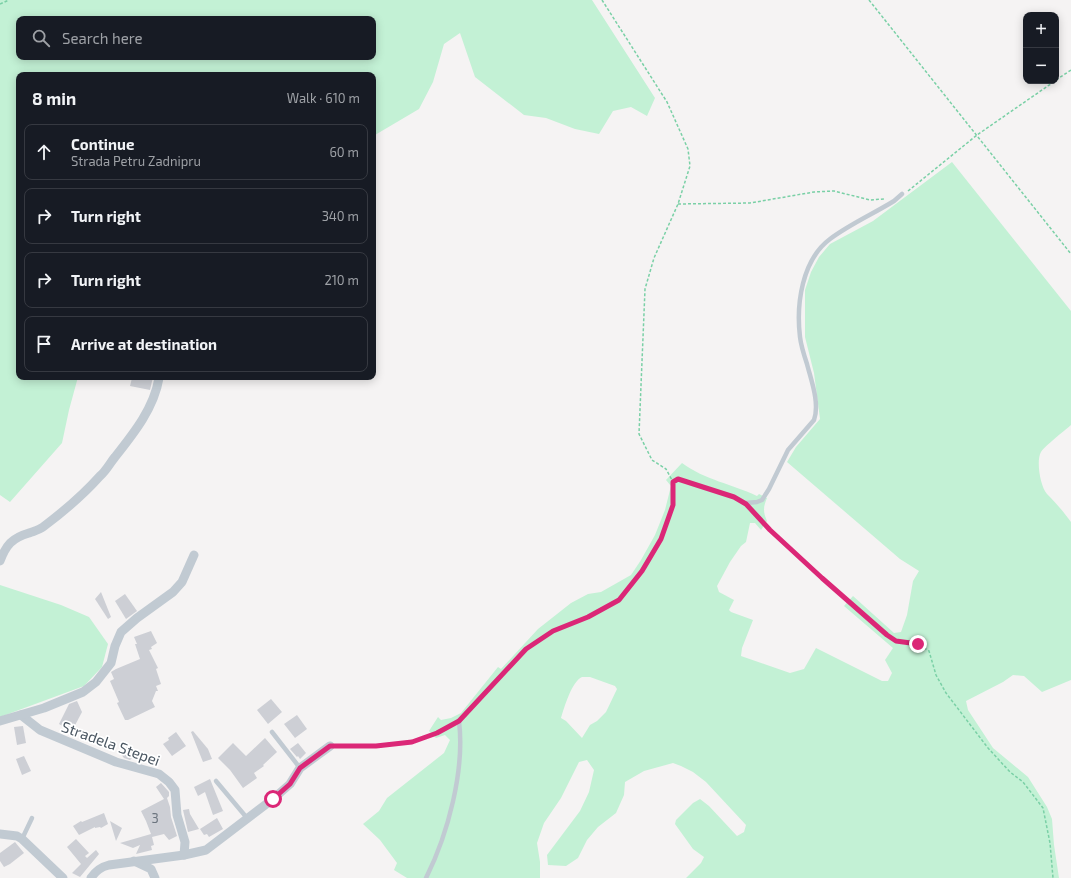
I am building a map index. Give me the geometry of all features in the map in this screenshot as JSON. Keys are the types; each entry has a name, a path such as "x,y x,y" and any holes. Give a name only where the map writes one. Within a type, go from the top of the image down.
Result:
{"street":[{"path":"0,561 10,542 19,536 40,529 55,519 101,476 130,440 151,405 158,387 159,380"},
{"path":"0,721 21,715 83,692 96,682 111,663 115,646 121,632 137,618 173,592 182,582 194,555"},
{"name":"Stradela Stepei","path":"21,715 40,730 116,762 139,770 159,774 169,782 175,790 177,815 185,842 184,855"},
{"path":"91,878 101,867 109,864 184,855 206,850 273,799 290,784 300,768 330,746"},
{"path":"0,834 22,838 63,878"},
{"path":"133,860 151,869 155,878"}],"lane":[{"path":"746,504 762,500 788,450 814,420 816,415 815,400 800,337 802,284 811,262 830,239 902,194"},
{"path":"426,878 434,863 454,797 458,769 460,733 459,721"},
{"path":"272,732 300,768"},
{"path":"216,781 247,818"},
{"path":"22,838 32,818"}],"path":[{"path":"0,4 9,0"},
{"path":"330,746 376,746 412,742 437,733 459,721 526,649 553,631 588,617 619,600 642,571 661,539 673,505 673,482 666,469 652,460 638,434 645,289 654,258 678,204 690,166 688,149 667,102 602,0"},
{"path":"869,0 1071,254"},
{"path":"1059,78 1071,70"},
{"path":"902,194 907,192 977,135 1051,84"},
{"path":"678,204 750,203 814,192 834,191 870,200 886,198"},
{"path":"673,482 678,479 685,481 705,489 734,497 746,504 770,530 816,573 887,635 896,641 918,644 929,651 936,675 946,694 988,748 1010,772 1023,782 1043,808 1050,843 1053,878"}],"green space":[{"path":"0,0 592,0 655,98 647,116 631,107 613,111 599,134 575,129 546,118 524,115 475,77 460,33 444,44 433,82 419,109 376,134 376,72 16,72 16,380 77,380 62,443 10,502 0,495"},
{"path":"952,162 1071,311 1071,425 1043,449 1040,456 1039,467 1042,485 1047,494 1071,522 1071,680 1042,692 1024,676 1013,675 1003,682 966,701 968,710 993,748 1028,777 1047,807 1052,819 1059,878 686,878 701,863 704,857 693,849 675,824 676,820 693,803 700,799 709,806 737,836 744,832 746,825 706,782 693,772 673,763 644,771 625,782 624,795 616,813 598,827 587,840 578,858 566,866 548,865 547,855 580,811 589,792 594,770 587,760 579,762 561,798 544,823 537,843 540,862 540,878 407,878 394,870 397,863 380,840 363,824 379,811 387,798 444,753 450,740 445,735 436,738 429,731 438,717 441,720 451,718 461,713 498,667 501,669 538,629 571,603 588,594 601,592 631,575 655,535 665,510 671,486 666,480 682,463 709,478 757,496 759,494 767,498 764,510 767,521 761,530 755,523 750,523 746,542 741,546 730,562 717,586 719,592 734,600 729,610 731,612 753,620 742,648 741,656 790,673 804,669 816,648 882,681 888,681 892,673 885,660 893,648 844,606 853,596 894,633 901,632 907,615 913,581 919,571 900,559 787,462 796,447 820,419 814,373 805,337 805,290 811,272 819,257 830,244 873,221","holes":["582,677 590,677 615,686 617,689 606,712 597,721 590,725 582,738 566,721 561,718 569,695 575,684"]},
{"path":"0,585 61,605 89,617 108,644 102,667 84,686 0,717"}],"building":[{"path":"132,380 152,380 150,390 130,386"},
{"path":"101,592 111,617 108,619 95,599"},
{"path":"125,594 137,611 126,619 115,601"},
{"path":"151,631 157,643 151,647 152,649 149,650 158,668 156,669 161,684 156,686 158,691 156,691 152,701 155,707 125,720 117,703 119,702 110,681 114,679 111,672 140,659 134,637"},
{"path":"271,699 282,712 268,724 257,710"},
{"path":"77,701 82,712 72,731 59,724 69,704"},
{"path":"297,715 307,729 295,738 284,724"},
{"path":"23,726 26,743 17,745 14,727"},
{"path":"193,731 208,749 212,759 203,762 191,732"},
{"path":"176,732 186,746 172,756 163,744"},
{"path":"265,738 277,752 263,765 264,766 254,773 257,778 243,788 230,770 218,758 233,743 246,756"},
{"path":"298,743 306,753 300,759 290,749"},
{"path":"127,746 135,755 130,760 124,758 120,753"},
{"path":"24,756 31,771 22,775 16,759"},
{"path":"210,779 223,811 213,815 205,792 198,796 194,787"},
{"path":"161,783 169,792 169,796 167,798 177,836 169,840 164,834 152,837 154,845 151,846 152,850 136,854 140,845 133,848 120,843 151,834 141,811 164,799 156,787"},
{"path":"189,809 190,814 199,829 188,832 183,810"},
{"path":"104,813 108,824 101,828 95,827 79,835 73,826 81,821 82,822"},
{"path":"217,818 223,829 209,837 207,834 204,835 200,829"},
{"path":"110,821 122,828 116,841"},
{"path":"76,839 89,853 85,856 87,858 96,850 99,854 80,877 72,873 81,864 67,847"},
{"path":"15,842 24,853 4,867 0,861 0,853"}],"route":[{"path":"273,799 290,784 300,768 330,746 376,746 412,742 437,733 459,721 526,649 553,631 588,617 619,600 642,571 661,539 673,505 673,482 678,479 705,489 734,497 746,504 770,530 887,635 896,641 918,644"}]}
